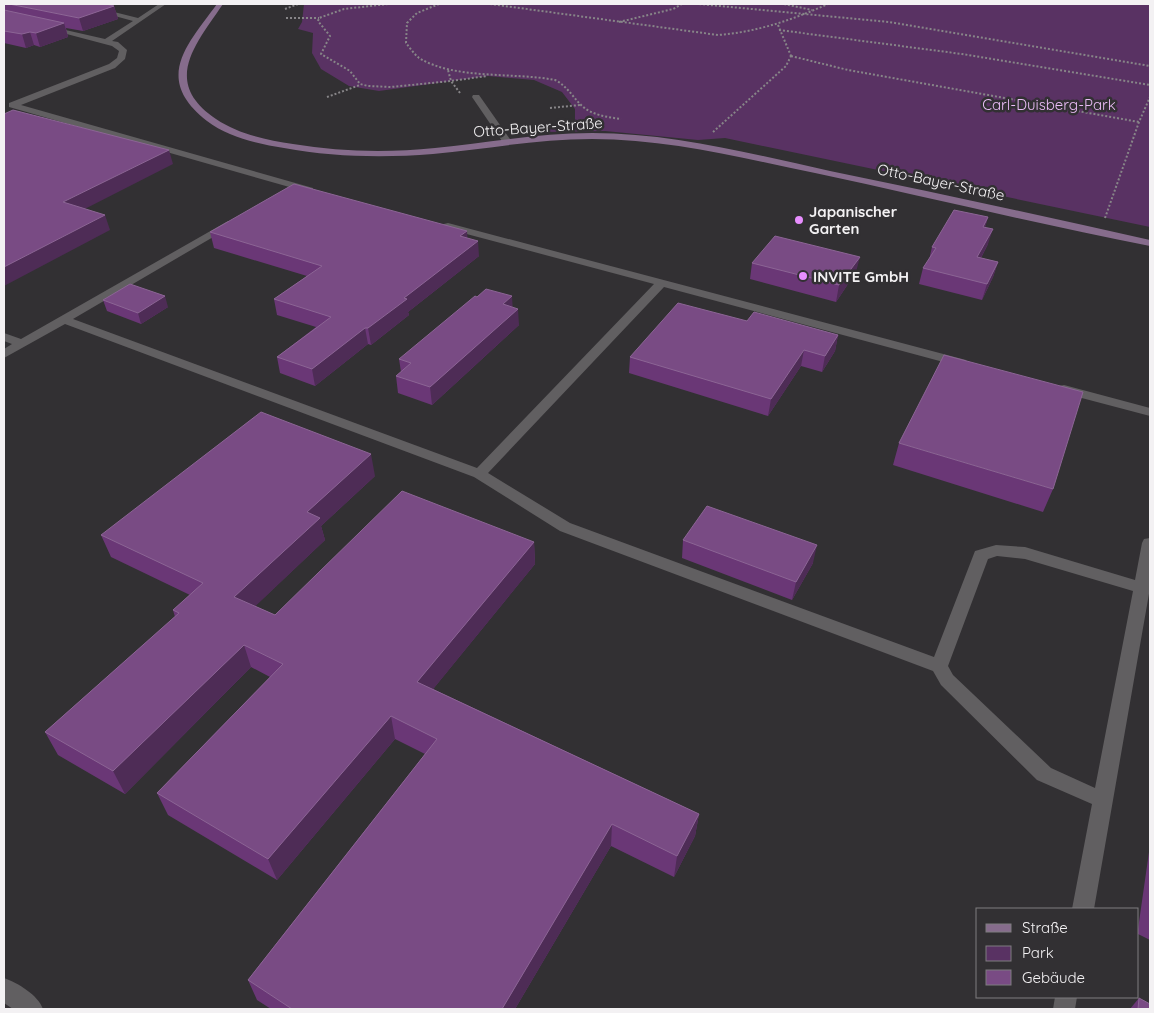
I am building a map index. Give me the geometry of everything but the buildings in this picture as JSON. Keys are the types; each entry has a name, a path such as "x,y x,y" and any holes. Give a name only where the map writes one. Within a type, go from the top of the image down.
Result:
{"street":[{"name":"Otto-Bayer-Straße","path":"220,4 184,57 180,73 181,82 189,98 203,113 221,126 278,145 335,152 417,152 507,142 592,136 635,138 678,143 1150,242"}],"lane":[{"path":"74,4 138,20"},
{"path":"107,41 163,4"},
{"path":"9,106 112,66 121,59 123,50 107,41 42,26"},
{"path":"476,97 507,142"},
{"path":"9,106 323,193"},
{"path":"278,196 295,186"},
{"path":"4,354 235,220"},
{"path":"436,223 978,367"},
{"path":"479,474 661,284"},
{"path":"64,319 479,474 565,527 939,666 947,680 1044,774 1103,800"},
{"path":"4,337 22,344"},
{"path":"1054,387 1150,412"},
{"path":"1083,908 1150,543"},
{"path":"939,666 981,555 988,552 996,550 1025,553 1142,588"},
{"path":"4,989 32,1009"}],"path":[{"path":"285,9 298,4"},
{"path":"286,18 319,18 331,12 353,7 388,4"},
{"path":"437,4 417,13 409,20 406,26 405,40 409,48 419,58 447,69 492,75"},
{"path":"490,4 711,35 737,34 778,25 828,4"},
{"path":"618,22 672,9 682,4"},
{"path":"699,4 889,22 1150,66"},
{"path":"784,4 813,11"},
{"path":"319,18 318,21 330,36 322,54 334,60 336,65 350,72 353,78 361,84"},
{"path":"778,25 791,56"},
{"path":"779,30 962,54 1150,85"},
{"path":"791,56 848,70 1139,122"},
{"path":"708,137 786,66 791,56"},
{"path":"447,69 451,80 464,98"},
{"path":"327,97 361,84 394,86 492,75 530,75 554,80 565,86 580,104 599,114 626,120"},
{"path":"1104,221 1139,122 1150,97"},
{"path":"550,108 580,104"}],"green space":[{"name":"Carl-Duisberg-Park","path":"304,4 1150,4 1150,227 725,138 698,140 605,131 544,132 575,120 575,109 562,92 534,80 488,76 379,91 349,86 321,69 312,53 313,33 298,29 302,22"}],"place":[{"name":"Japanischer Garten","path":"799,220"},
{"name":"INVITE GmbH","path":"803,276"}]}
